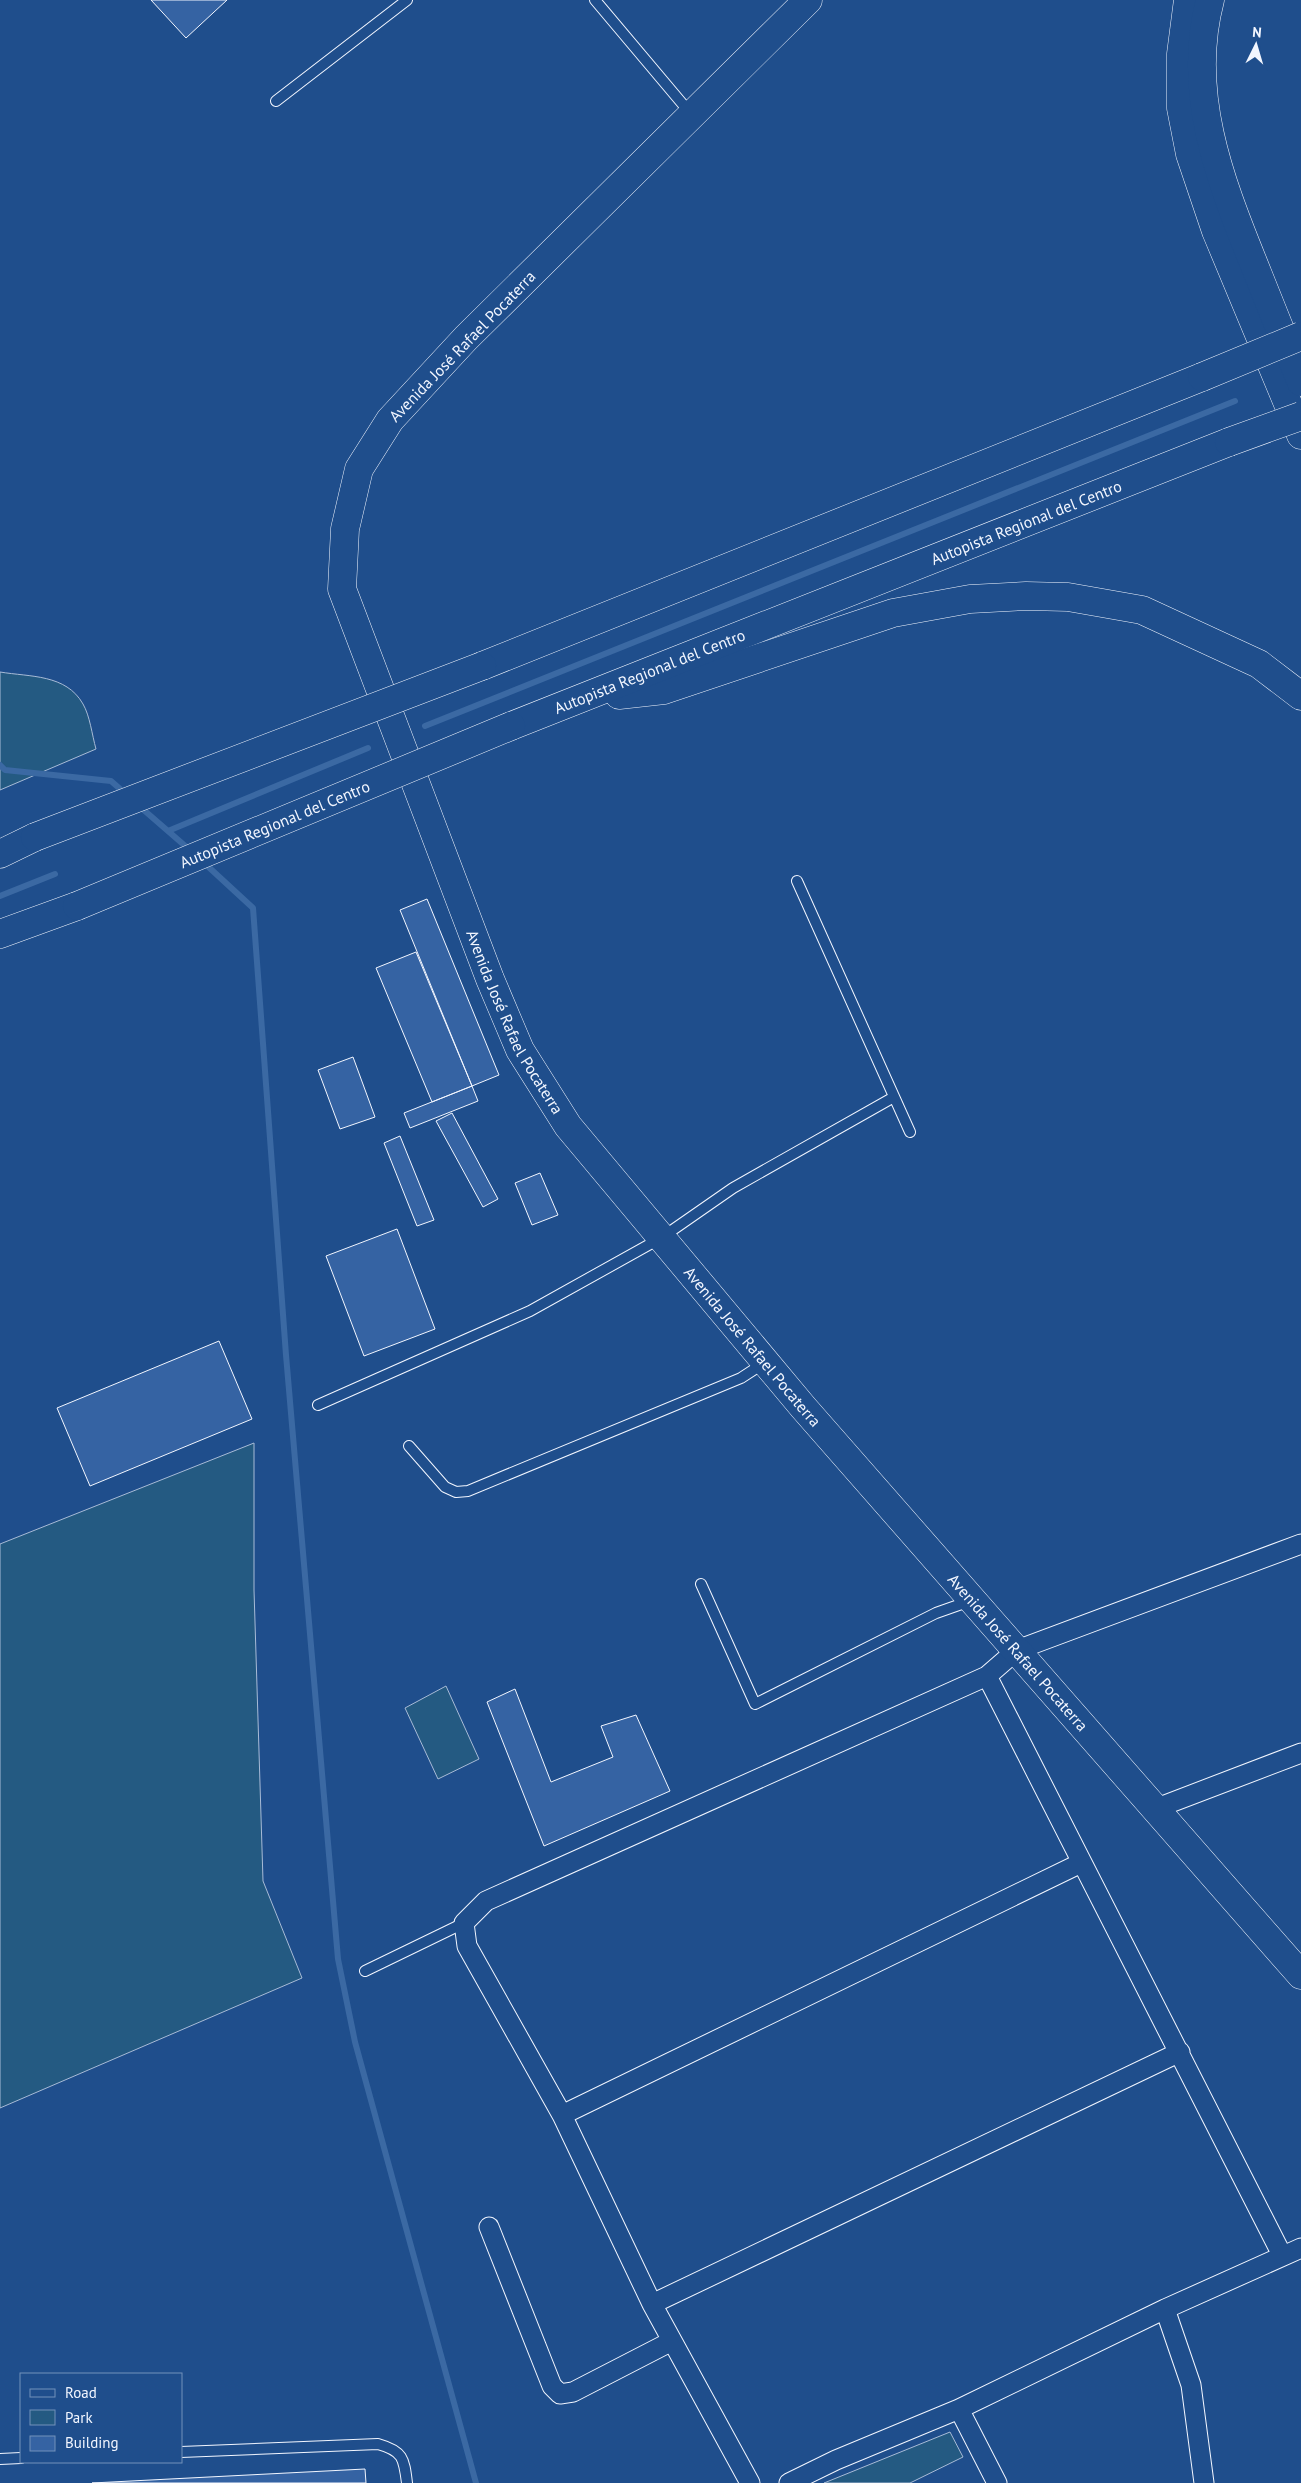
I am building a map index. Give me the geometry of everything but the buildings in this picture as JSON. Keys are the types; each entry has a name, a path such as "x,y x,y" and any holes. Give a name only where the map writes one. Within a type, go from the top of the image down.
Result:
{"main road":[{"name":"Avenida José Rafael Pocaterra","path":"808,0 466,338 390,420 359,469 344,529 342,589 490,979 520,1050 568,1126 765,1362 1301,1976"},
{"path":"1188,0 1181,54 1181,108 1190,154 1216,231 1301,435"},
{"path":"1210,0 1204,24 1202,75 1206,124 1223,186 1301,382"},
{"path":"12,848 482,666 1301,336"},
{"name":"Autopista Regional del Centro","path":"0,934 77,906 511,726 1229,442 1301,416"},
{"path":"580,700 664,690 893,613 970,599 1026,596 1068,597 1142,610 1259,664 1301,696"}],"street":[{"path":"750,2483 652,2304 562,2115 467,1946 464,1923 486,1901 987,1676 1017,1650 1301,1544"},
{"path":"987,1676 1282,2255"},
{"path":"1156,1808 1301,1753"},
{"path":"562,2115 1081,1863"},
{"path":"652,2304 1180,2052"},
{"path":"489,2227 552,2386 560,2394 573,2392 672,2341"},
{"path":"789,2483 836,2460 959,2409 1166,2309 1301,2248"},
{"path":"1166,2309 1191,2385 1204,2483"},
{"path":"959,2409 997,2483"}],"lane":[{"path":"276,101 407,0"},
{"path":"595,0 692,114"},
{"path":"797,881 910,1132"},
{"path":"318,1405 530,1311 661,1238 733,1188 894,1097"},
{"path":"409,1446 445,1487 456,1492 468,1490 742,1378 765,1362"},
{"path":"702,1584 755,1704 936,1613 974,1600"},
{"path":"365,1971 464,1923"},
{"path":"182,2452 378,2444 395,2449 405,2464 408,2483"},
{"path":"0,2459 20,2458"}],"green space":[{"path":"0,672 35,676 57,682 76,694 83,704 89,720 96,749 0,790"},
{"path":"254,1443 254,1590 263,1881 302,1978 0,2108 0,1544"},
{"path":"446,1686 479,1759 438,1779 405,1708"},
{"path":"950,2432 963,2457 910,2483 824,2483"}],"waterway":[{"path":"425,726 1235,401"},
{"path":"168,831 368,748"},
{"path":"0,765 5,770 111,781 127,795"},
{"path":"138,805 191,851"},
{"path":"202,861 253,908 286,1355 338,1959 355,2042 476,2483"},
{"path":"0,896 55,874"}]}
